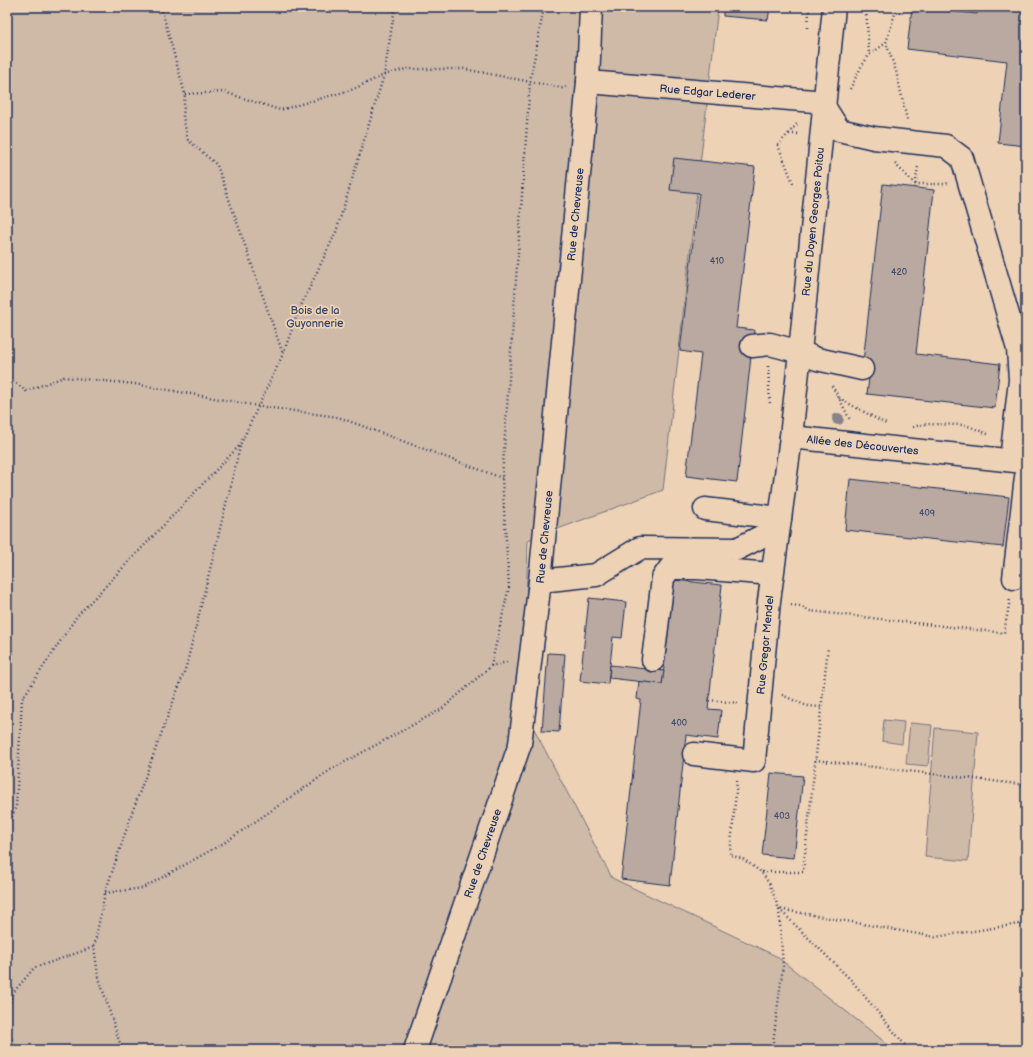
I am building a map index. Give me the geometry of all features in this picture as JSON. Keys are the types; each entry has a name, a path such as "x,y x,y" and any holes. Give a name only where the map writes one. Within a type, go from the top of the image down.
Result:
{"street":[{"name":"Rue de Chevreuse","path":"415,1050 520,744 540,582 588,82 591,7"},
{"name":"Rue du Doyen Georges Poitou","path":"791,437 834,7"},
{"name":"Rue Edgar Lederer","path":"588,82 814,101 825,108"},
{"path":"825,108 839,130 874,138 946,146 962,158 1018,349 1020,380 1017,455"},
{"path":"752,346 770,344 800,352 817,359 862,369"},
{"name":"Allée des Découvertes","path":"779,523 791,437 1017,455"},
{"path":"1014,578 1026,477"},
{"path":"705,509 779,523"},
{"path":"540,582 596,575 640,548 738,549 779,523"},
{"name":"Rue Gregor Mendel","path":"694,754 754,761 769,601 779,523"},
{"path":"653,660 663,578 670,568 697,568 772,574"}],"path":[{"path":"161,7 184,94 183,117 188,140 217,165 283,354"},
{"path":"122,1050 98,975 94,947 105,893 133,810 186,667 241,443 283,354 298,312 336,232 384,75 395,7"},
{"path":"491,666 509,587 502,478 530,81 544,7"},
{"path":"866,7 869,55"},
{"path":"897,7 886,43 896,71 908,122 906,142"},
{"path":"848,92 860,67 869,55 886,43"},
{"path":"184,94 224,92 280,110 351,90 384,75 406,69 464,68 562,88 588,82"},
{"path":"890,159 916,184 944,184 967,177"},
{"path":"7,376 26,391 64,377 135,384 258,406 338,417 502,478"},
{"path":"850,422 839,398 892,427"},
{"path":"911,427 924,424 966,426 1017,455"},
{"path":"7,828 16,807 22,699 77,616 241,443"},
{"path":"787,604 800,606 810,611 1004,634 1014,578"},
{"path":"762,872 803,872 828,647"},
{"path":"105,893 142,888 224,843 332,769 442,709 491,666 530,658"},
{"path":"776,692 807,706 821,708"},
{"path":"709,700 741,704"},
{"path":"815,760 1026,785"},
{"path":"737,781 730,855 743,859 762,872 769,883 779,909 783,966 772,1050"},
{"path":"1026,812 1026,825"},
{"path":"1026,905 1026,963"},
{"path":"779,909 935,937 1025,923"},
{"path":"779,909 852,981 909,1050"},
{"path":"7,1022 12,994 34,968 94,947"},
{"path":"7,1028 14,1045 14,1050"}],"green space":[{"name":"Bois de la Guyonnerie","path":"7,7 718,7 663,490 528,540 523,708 612,878 776,956 895,1050 7,1050"},
{"path":"884,720 904,722 902,744 882,741"},
{"path":"910,723 932,725 928,766 906,764"},
{"path":"935,728 978,732 968,861 925,857"}],"building":[{"path":"723,7 770,7 768,20 723,16"},
{"path":"912,7 977,14 978,7 1026,7 1026,146 998,143 1007,61 907,49"},
{"path":"674,158 755,167 736,328 754,330 737,482 686,476 701,354 680,351 699,193 670,190"},
{"path":"883,184 934,190 916,354 1000,364 995,408 867,394 871,363 863,362"},
{"path":"850,479 1009,497 1003,547 845,530"},
{"path":"674,580 722,585 708,709 721,710 718,739 686,735 670,885 621,879 641,700 637,699 639,681 662,684"},
{"path":"589,598 626,602 622,638 613,637 608,684 580,681"},
{"path":"548,653 565,654 559,732 542,731"},
{"path":"610,665 664,671 662,684 609,678"},
{"path":"771,773 803,776 794,858 762,855"}]}
